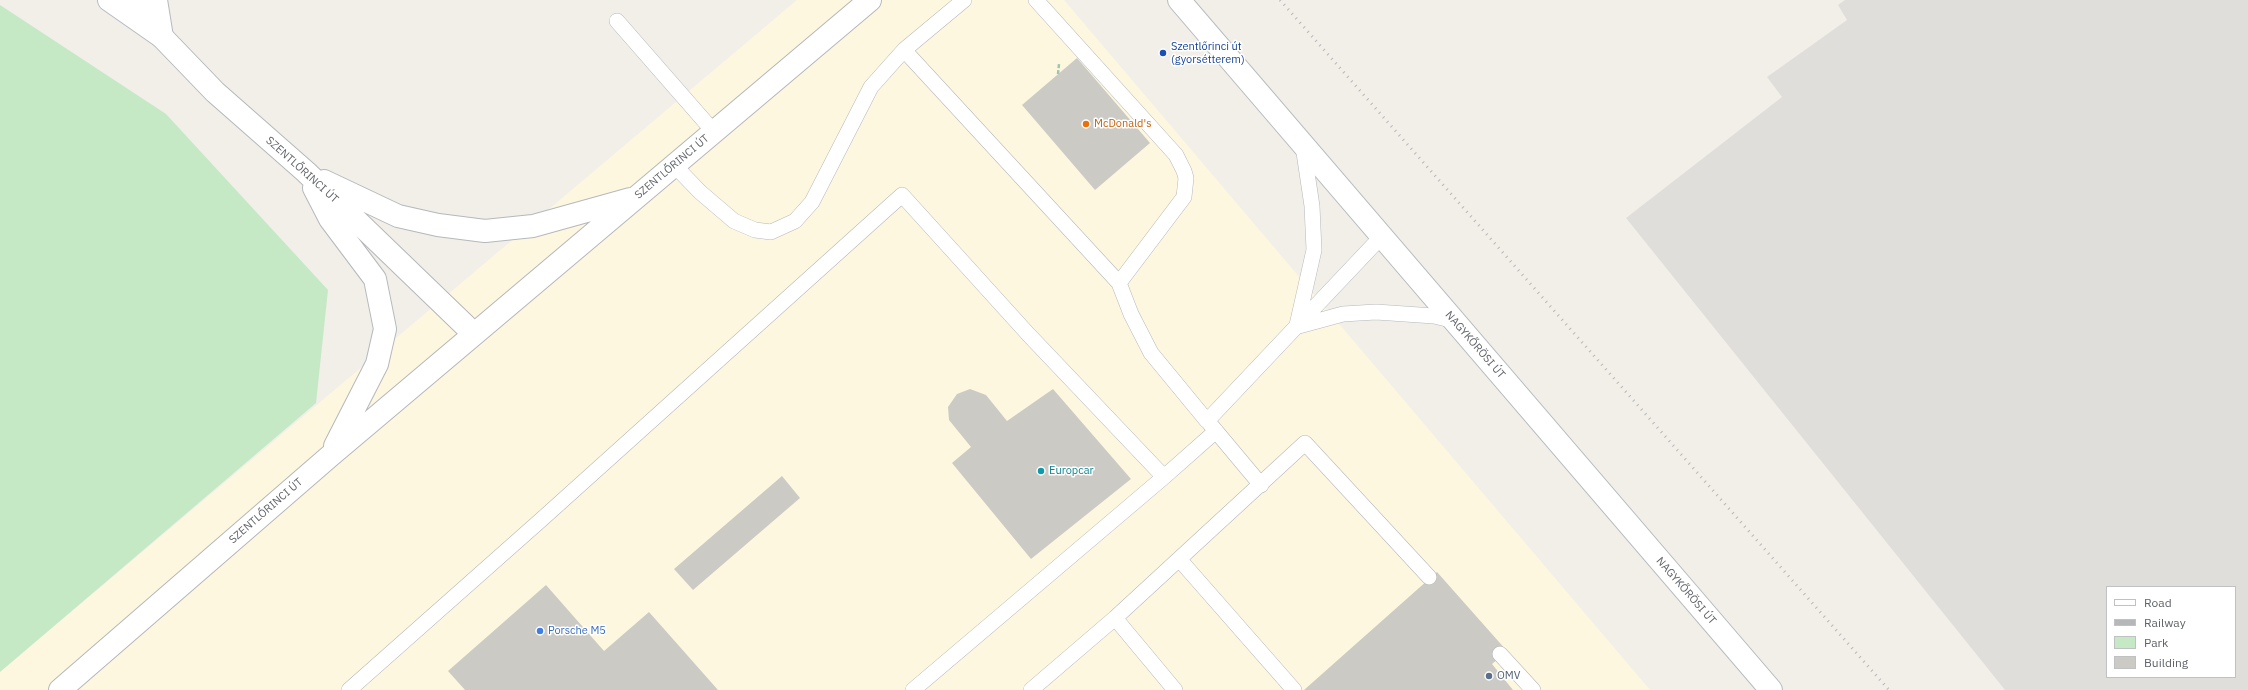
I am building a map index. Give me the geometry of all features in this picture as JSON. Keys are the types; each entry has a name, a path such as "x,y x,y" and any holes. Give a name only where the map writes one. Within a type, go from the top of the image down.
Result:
{"street":[{"path":"109,0 162,37"},
{"name":"SZENTLŐRINCI ÚT","path":"138,0 162,37 215,92 306,172 474,334"},
{"path":"156,0 162,37"},
{"name":"SZENTLŐRINCI ÚT","path":"60,690 330,456 870,0"},
{"name":"NAGYKŐRÖSI ÚT","path":"1179,0 1382,236 1766,688"},
{"path":"306,172 398,216 438,225 484,231 533,226 637,197"},
{"path":"306,172 330,219 375,279 385,329 377,364 330,456"}],"lane":[{"path":"675,166 700,192 734,221 755,230 771,232 783,228 795,221 812,202 871,87 904,50 964,0"},
{"path":"1036,0 1176,154 1184,171 1186,178 1184,197 1119,283"},
{"path":"617,22 714,132"},
{"path":"904,50 1119,283 1131,314 1151,353 1261,485"},
{"path":"1296,327 1314,250 1312,206 1303,144"},
{"path":"349,690 902,195 1028,334 1164,478"},
{"path":"913,690 1164,478 1212,426 1296,327 1382,236"},
{"path":"1296,327 1343,314 1376,312 1434,316 1455,322"},
{"path":"1031,690 1115,618 1305,443 1429,577"},
{"path":"1179,559 1294,690"},
{"path":"1115,618 1175,690"},
{"path":"1500,654 1533,690"}],"shaded area":[{"path":"797,0 1064,0 1650,690 0,690 0,672"},
{"path":"1845,0 2248,0 2248,690 2005,690 1626,218 1782,97 1767,77 1847,20 1838,5"}],"green space":[{"path":"0,5 166,114 328,290 316,403 0,672"}],"building":[{"name":"McDonald's","path":"1077,58 1150,143 1095,190 1022,105"},
{"name":"Europcar","path":"970,389 986,395 1007,421 1053,389 1131,479 1031,559 952,463 971,447 949,420 948,407 957,394"},
{"path":"782,476 800,498 693,590 674,569"},
{"path":"1437,572 1507,651 1492,664 1513,690 1304,690"},
{"name":"Porsche M5","path":"546,585 604,651 649,612 718,690 465,690 448,671"}],"railway":[{"path":"1280,0 1889,690"}],"place":[{"name":"Szentlőrinci út (gyorsétterem)","path":"1163,53"},
{"name":"McDonald's","path":"1086,124"},
{"name":"Europcar","path":"1041,471"},
{"name":"Porsche M5","path":"540,631"},
{"name":"OMV","path":"1489,676"}]}
